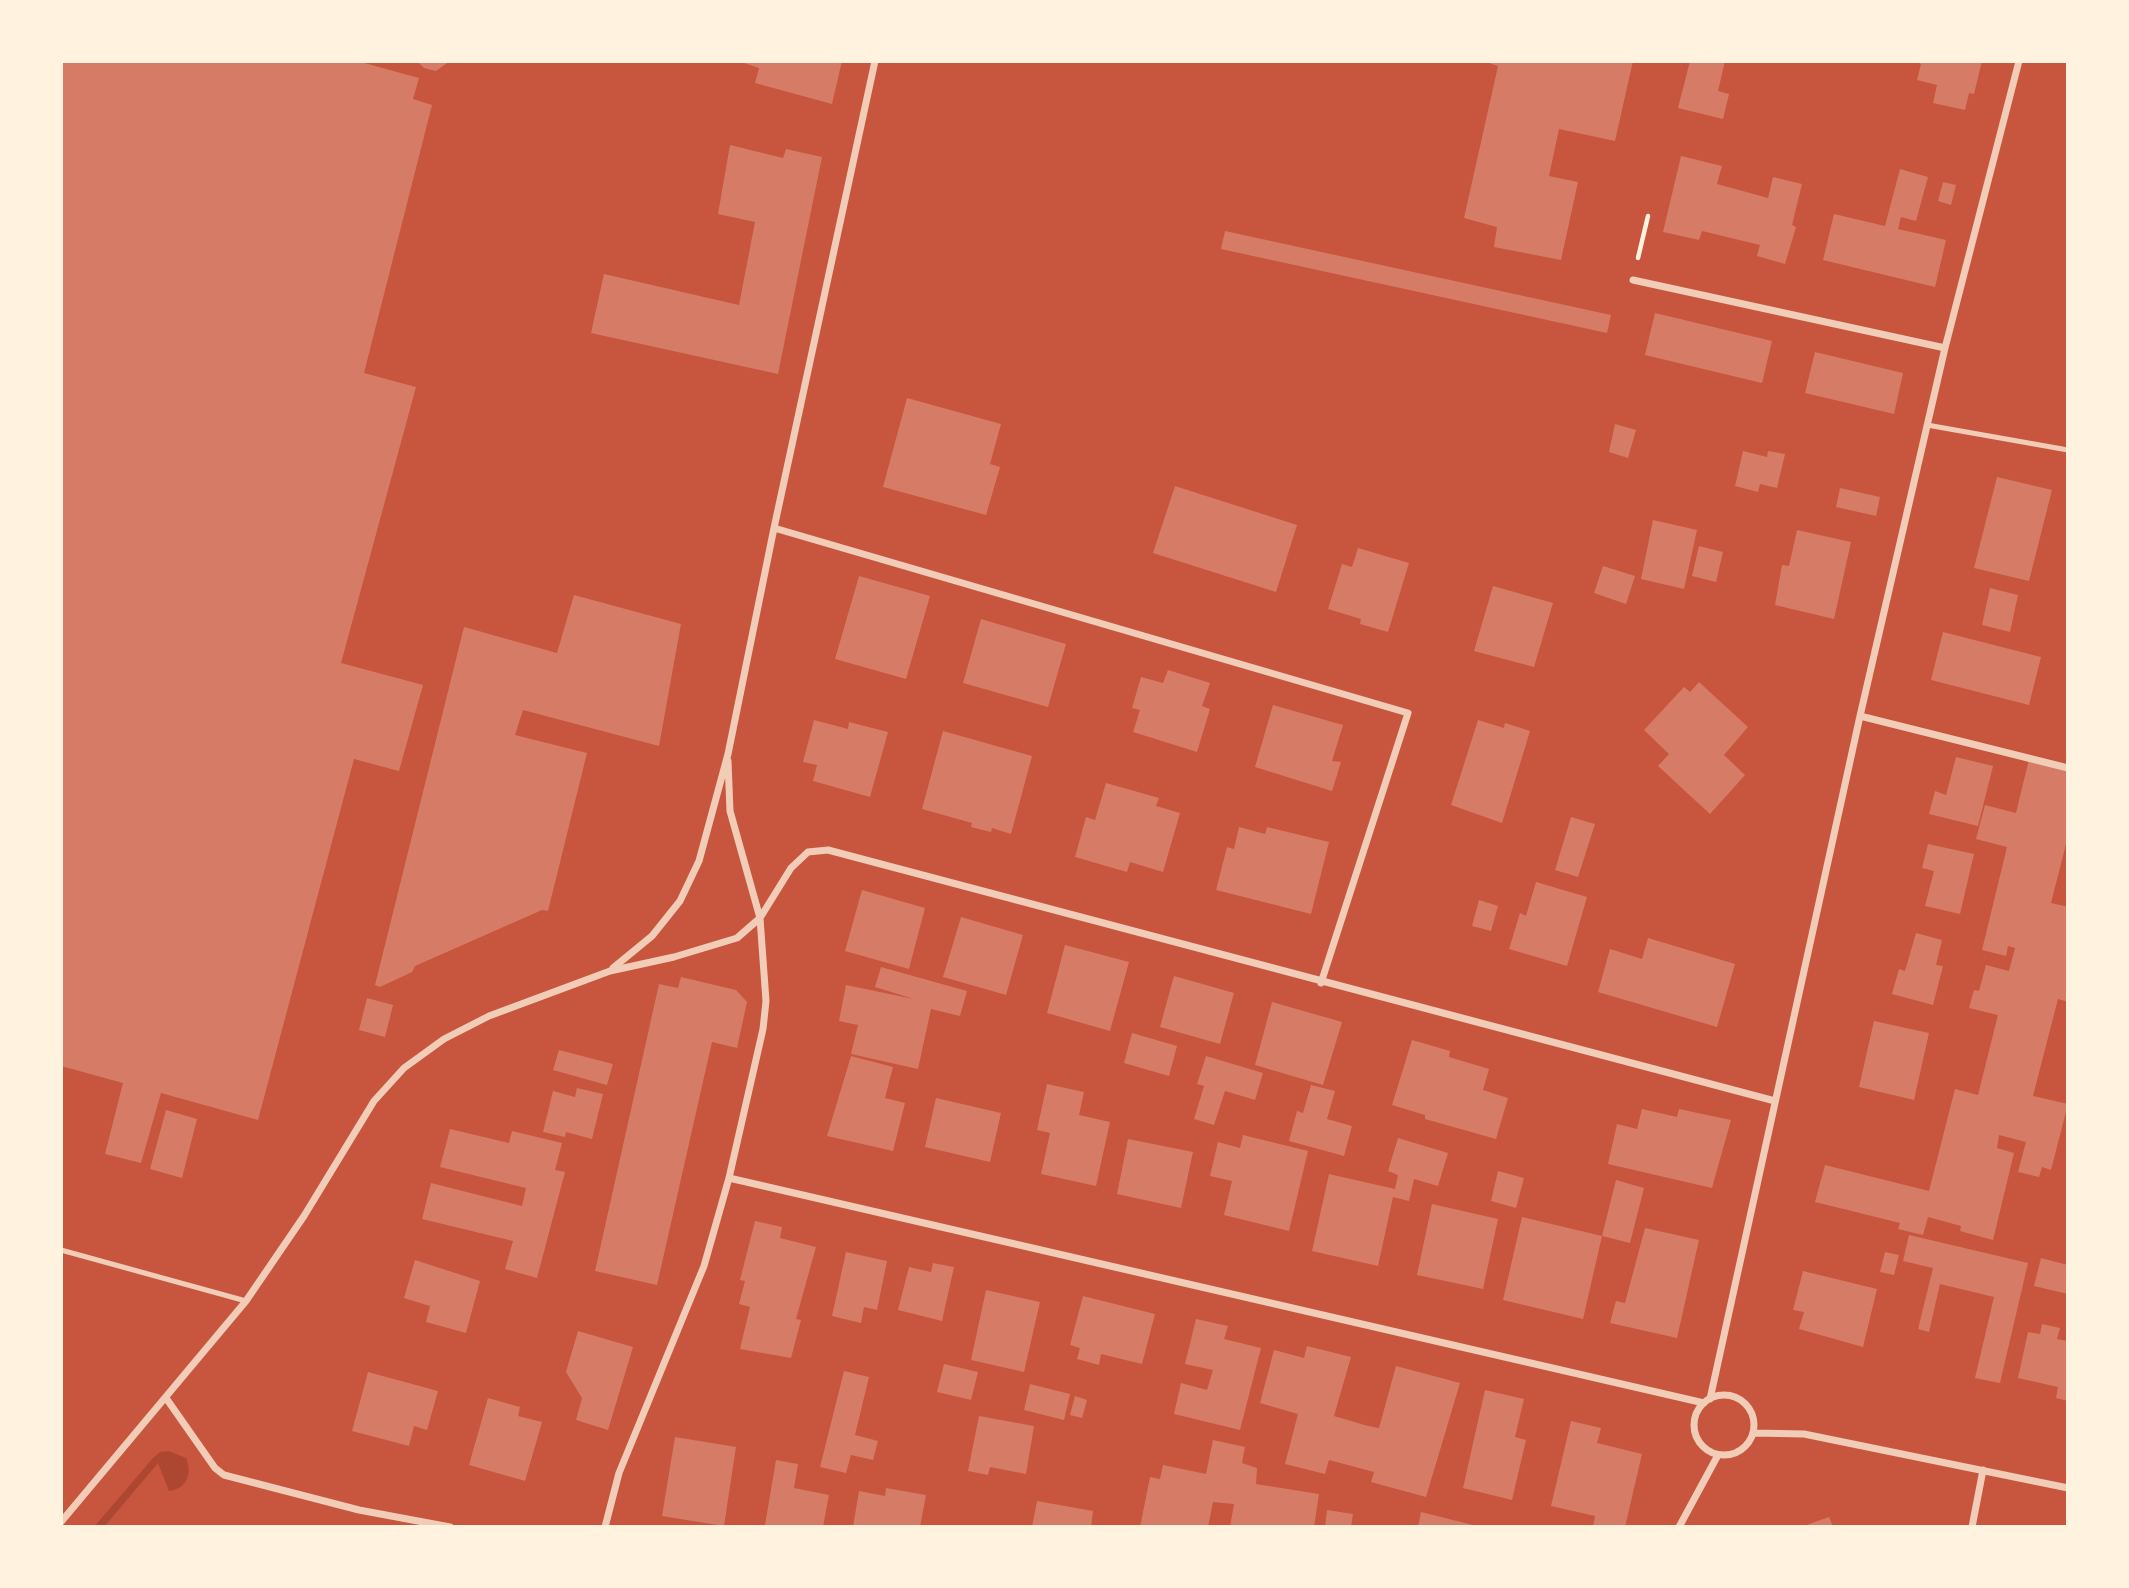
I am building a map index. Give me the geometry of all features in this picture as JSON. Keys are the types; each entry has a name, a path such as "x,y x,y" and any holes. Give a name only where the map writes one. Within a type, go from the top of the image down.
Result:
{"street":[{"path":"610,971 652,936 680,901 699,861 728,754 774,528 876,61"},
{"path":"729,1178 1707,1401 1730,1396 1746,1405 1752,1413 1754,1433 1740,1451 1718,1455 1709,1452 1697,1438 1695,1419 1707,1401 1927,425 2019,61"},
{"path":"1633,279 1945,348"},
{"path":"774,528 1408,713 1321,983"},
{"path":"1860,716 2068,768"},
{"path":"605,1527 619,1473 704,1266 729,1178 763,1029 766,1001 760,918 730,811 728,754"},
{"path":"61,1522 246,1301 304,1216 374,1101 404,1068 444,1039 489,1016 610,971 674,957 737,938 760,918 798,859 808,852 828,850 1321,983 1774,1101"},
{"path":"166,1398 215,1468 238,1481 359,1510 450,1527"},
{"path":"1754,1433 1804,1434 2068,1488"},
{"path":"1679,1527 1718,1455"},
{"path":"1972,1527 1983,1470"}],"lane":[{"path":"1927,425 2068,450"},
{"path":"61,1250 246,1301"}],"path":[{"path":"1633,279 1648,216"}],"shaded area":[{"path":"169,1451 186,1458 189,1470 184,1484 169,1491 158,1463 104,1527 94,1527 153,1458 160,1452"}],"building":[{"path":"61,61 357,61 419,78 413,99 432,105 364,373 416,387 341,663 423,685 399,771 354,759 258,1120 161,1093 141,1163 105,1154 123,1083 61,1066"},
{"path":"417,61 450,61 436,71 424,68"},
{"path":"738,61 842,61 832,104 755,83 759,68"},
{"path":"1483,61 1633,61 1615,141 1559,129 1549,176 1578,182 1561,260 1494,247 1497,227 1464,218 1498,66"},
{"path":"1690,61 1725,61 1718,91 1729,94 1723,119 1678,108"},
{"path":"1915,61 1982,61 1974,94 1969,93 1965,110 1933,103 1937,85 1917,80 1921,64"},
{"path":"730,145 783,158 786,149 822,157 778,374 591,333 604,274 739,305 755,222 718,214"},
{"path":"1681,156 1722,166 1717,184 1768,198 1773,177 1802,184 1792,225 1796,227 1785,264 1757,256 1760,245 1702,231 1699,240 1663,232"},
{"path":"1900,169 1928,177 1916,221 1901,217 1898,229 1946,240 1935,287 1823,260 1834,214 1885,226"},
{"path":"1943,182 1956,185 1951,205 1938,201"},
{"path":"1225,231 1611,315 1607,333 1221,249"},
{"path":"1655,313 1772,341 1762,383 1645,355"},
{"path":"1815,352 1903,373 1894,414 1805,393"},
{"path":"907,398 1001,424 990,464 1000,467 986,515 883,487"},
{"path":"1615,424 1636,430 1628,458 1609,452"},
{"path":"1743,451 1767,457 1768,451 1785,454 1777,488 1760,484 1758,492 1735,486"},
{"path":"1997,477 2052,490 2029,581 1974,568"},
{"path":"1175,486 1297,525 1276,592 1153,553"},
{"path":"1840,488 1880,497 1876,516 1836,507"},
{"path":"1653,520 1697,530 1684,589 1641,579"},
{"path":"1797,530 1851,542 1834,619 1775,605 1782,565 1789,566"},
{"path":"1699,546 1723,552 1716,582 1692,576"},
{"path":"1358,548 1409,563 1388,632 1360,624 1361,619 1328,609 1342,564 1352,567"},
{"path":"1603,566 1635,576 1626,604 1594,593"},
{"path":"859,576 930,596 906,679 835,659"},
{"path":"1493,586 1553,603 1534,667 1474,651"},
{"path":"1990,588 2018,595 2010,632 1982,625"},
{"path":"574,595 681,624 659,746 523,710 515,735 587,753 548,911 542,910 415,966 412,972 380,987 375,985 464,627 557,653"},
{"path":"981,619 1066,644 1048,707 963,683"},
{"path":"1943,632 2041,657 2029,705 1931,680"},
{"path":"1168,670 1210,683 1202,706 1210,709 1197,752 1133,732 1140,710 1132,708 1141,677 1163,683"},
{"path":"1699,682 1748,727 1724,755 1745,775 1710,814 1658,766 1669,754 1644,730 1684,687 1690,692"},
{"path":"1273,705 1343,725 1332,761 1341,762 1332,791 1255,767"},
{"path":"814,720 848,729 849,722 888,732 870,797 813,781 817,765 803,762"},
{"path":"1478,720 1504,728 1505,723 1530,731 1502,823 1451,805"},
{"path":"943,731 1032,756 1011,834 992,828 991,832 971,827 972,823 922,809"},
{"path":"1956,757 1993,766 1978,826 1929,814 1935,791 1946,795"},
{"path":"2029,759 2068,768 2068,836 2051,903 2068,907 2068,1002 2058,999 2033,1096 2068,1104 2051,1170 2042,1167 2039,1177 2018,1172 2026,1142 1999,1135 1997,1148 2014,1153 1993,1240 1960,1231 1961,1226 1928,1217 1923,1235 1898,1229 1900,1223 1815,1202 1825,1165 1929,1191 1955,1089 1978,1095 1998,1015 1969,1008 1974,990 1979,991 1986,965 2009,971 2015,948 2008,946 2006,956 1982,950 2007,847 1976,839 1985,805 2016,813"},
{"path":"1106,783 1159,798 1156,806 1180,813 1163,872 1130,862 1127,872 1075,857 1086,817 1095,820"},
{"path":"1571,817 1595,824 1578,877 1555,870"},
{"path":"1239,827 1265,834 1267,827 1329,842 1311,914 1216,890 1227,847 1234,849"},
{"path":"1928,844 1974,854 1960,914 1925,906 1934,871 1922,868"},
{"path":"1536,882 1587,897 1567,966 1509,949 1520,913 1526,916"},
{"path":"862,890 925,908 909,969 845,951"},
{"path":"1479,900 1498,906 1491,931 1472,926"},
{"path":"961,917 1023,935 1006,995 943,977"},
{"path":"1916,933 1942,940 1936,965 1943,966 1933,1005 1892,994 1899,969 1905,971"},
{"path":"1648,938 1735,964 1717,1027 1598,992 1610,949 1642,959"},
{"path":"1065,945 1129,962 1110,1031 1047,1013"},
{"path":"881,967 967,991 960,1016 931,1009 918,1069 851,1054 858,1025 839,1021 846,985 914,999 875,987"},
{"path":"1174,976 1234,993 1220,1044 1160,1027"},
{"path":"681,977 736,990 747,1002 737,1048 712,1042 657,1285 595,1271 659,984 678,988"},
{"path":"367,998 393,1005 385,1037 359,1030"},
{"path":"1272,1002 1342,1022 1323,1085 1255,1065"},
{"path":"1874,1021 1929,1033 1914,1100 1859,1087"},
{"path":"1132,1033 1177,1046 1169,1076 1124,1063"},
{"path":"1412,1040 1450,1051 1449,1057 1489,1069 1483,1090 1508,1098 1496,1139 1425,1119 1425,1115 1392,1105"},
{"path":"559,1050 613,1064 607,1085 553,1070"},
{"path":"851,1056 893,1067 885,1098 905,1103 893,1151 827,1136"},
{"path":"1206,1056 1263,1073 1255,1100 1225,1091 1214,1125 1194,1119 1204,1086 1197,1084"},
{"path":"1047,1084 1084,1092 1079,1115 1110,1122 1096,1186 1041,1174 1050,1133 1037,1130"},
{"path":"1311,1085 1335,1091 1327,1119 1352,1126 1344,1156 1289,1141 1297,1111 1303,1113"},
{"path":"577,1088 603,1094 592,1139 566,1132 565,1137 543,1132 553,1091 575,1097"},
{"path":"936,1098 1001,1113 990,1162 925,1147"},
{"path":"1642,1109 1677,1117 1679,1109 1731,1120 1712,1188 1608,1164 1617,1124 1637,1129"},
{"path":"166,1110 197,1119 182,1178 150,1169"},
{"path":"450,1129 509,1143 512,1131 562,1143 555,1170 565,1172 537,1278 505,1269 513,1241 422,1219 431,1183 522,1206 526,1188 440,1167"},
{"path":"1243,1135 1308,1151 1289,1231 1224,1215 1232,1181 1210,1176 1218,1142 1240,1148"},
{"path":"1398,1138 1448,1153 1438,1186 1414,1179 1409,1201 1393,1197 1378,1266 1312,1251 1329,1174 1395,1189 1398,1175 1388,1171"},
{"path":"1128,1139 1193,1152 1181,1208 1117,1194"},
{"path":"1498,1171 1524,1178 1516,1208 1491,1201"},
{"path":"1616,1180 1644,1188 1630,1243 1602,1236"},
{"path":"1432,1204 1498,1219 1483,1289 1417,1275"},
{"path":"1522,1217 1602,1236 1583,1319 1503,1300"},
{"path":"755,1221 782,1227 780,1238 816,1247 796,1319 801,1320 791,1358 740,1349 750,1307 739,1304 745,1281 740,1280"},
{"path":"1645,1228 1699,1240 1677,1338 1610,1323 1616,1301 1625,1303"},
{"path":"1909,1235 2028,1263 2000,1383 1975,1378 1994,1297 1940,1284 1929,1332 1918,1329 1933,1268 1903,1261"},
{"path":"846,1252 887,1261 877,1310 864,1307 861,1323 832,1316"},
{"path":"1885,1252 1899,1255 1894,1275 1880,1272"},
{"path":"2041,1258 2068,1265 2068,1294 2034,1286"},
{"path":"415,1260 480,1281 466,1333 426,1322 430,1306 404,1298"},
{"path":"933,1263 954,1267 942,1321 898,1310 909,1267 931,1272"},
{"path":"1803,1271 1877,1289 1863,1347 1799,1329 1804,1312 1793,1310"},
{"path":"986,1290 1040,1302 1024,1372 971,1360"},
{"path":"1083,1296 1155,1314 1142,1364 1101,1354 1099,1365 1077,1359 1080,1348 1070,1345"},
{"path":"1196,1319 1228,1326 1224,1339 1261,1348 1240,1430 1174,1414 1181,1383 1207,1390 1213,1370 1185,1364"},
{"path":"2042,1324 2060,1328 2057,1339 2068,1341 2068,1401 2056,1398 2058,1387 2018,1378 2028,1332 2040,1334"},
{"path":"578,1331 633,1347 608,1430 576,1420 582,1398 566,1372"},
{"path":"1307,1346 1351,1357 1334,1416 1368,1426 1379,1428 1396,1366 1460,1383 1426,1497 1371,1482 1374,1472 1329,1460 1325,1474 1285,1464 1298,1414 1260,1403 1274,1350 1304,1358"},
{"path":"944,1364 978,1372 971,1400 937,1392"},
{"path":"844,1371 869,1377 855,1435 878,1441 873,1460 851,1455 846,1473 820,1467"},
{"path":"368,1372 438,1391 427,1430 414,1426 409,1446 352,1431"},
{"path":"1030,1384 1070,1394 1064,1420 1024,1410"},
{"path":"1485,1390 1524,1399 1515,1437 1526,1440 1512,1500 1463,1488"},
{"path":"1075,1396 1087,1400 1082,1418 1070,1415"},
{"path":"488,1398 520,1407 518,1416 542,1422 525,1481 469,1465"},
{"path":"979,1416 1034,1426 1026,1474 990,1467 988,1475 968,1471"},
{"path":"1571,1421 1601,1428 1597,1443 1642,1454 1625,1527 1593,1527 1595,1516 1551,1506"},
{"path":"675,1437 736,1447 724,1526 662,1516"},
{"path":"1213,1440 1245,1447 1242,1463 1257,1468 1256,1484 1319,1494 1314,1527 1230,1527 1234,1504 1213,1502 1208,1527 1140,1527 1150,1477 1160,1479 1163,1465 1206,1474"},
{"path":"776,1460 798,1464 794,1488 829,1495 823,1527 765,1525"},
{"path":"886,1488 926,1495 920,1527 853,1527 859,1491 885,1496"},
{"path":"1037,1501 1093,1511 1091,1527 1032,1527"},
{"path":"1327,1510 1353,1514 1351,1527 1325,1527"},
{"path":"1421,1512 1477,1526 1477,1527 1418,1527"},
{"path":"1829,1517 1833,1527 1804,1527 1804,1526"}]}
